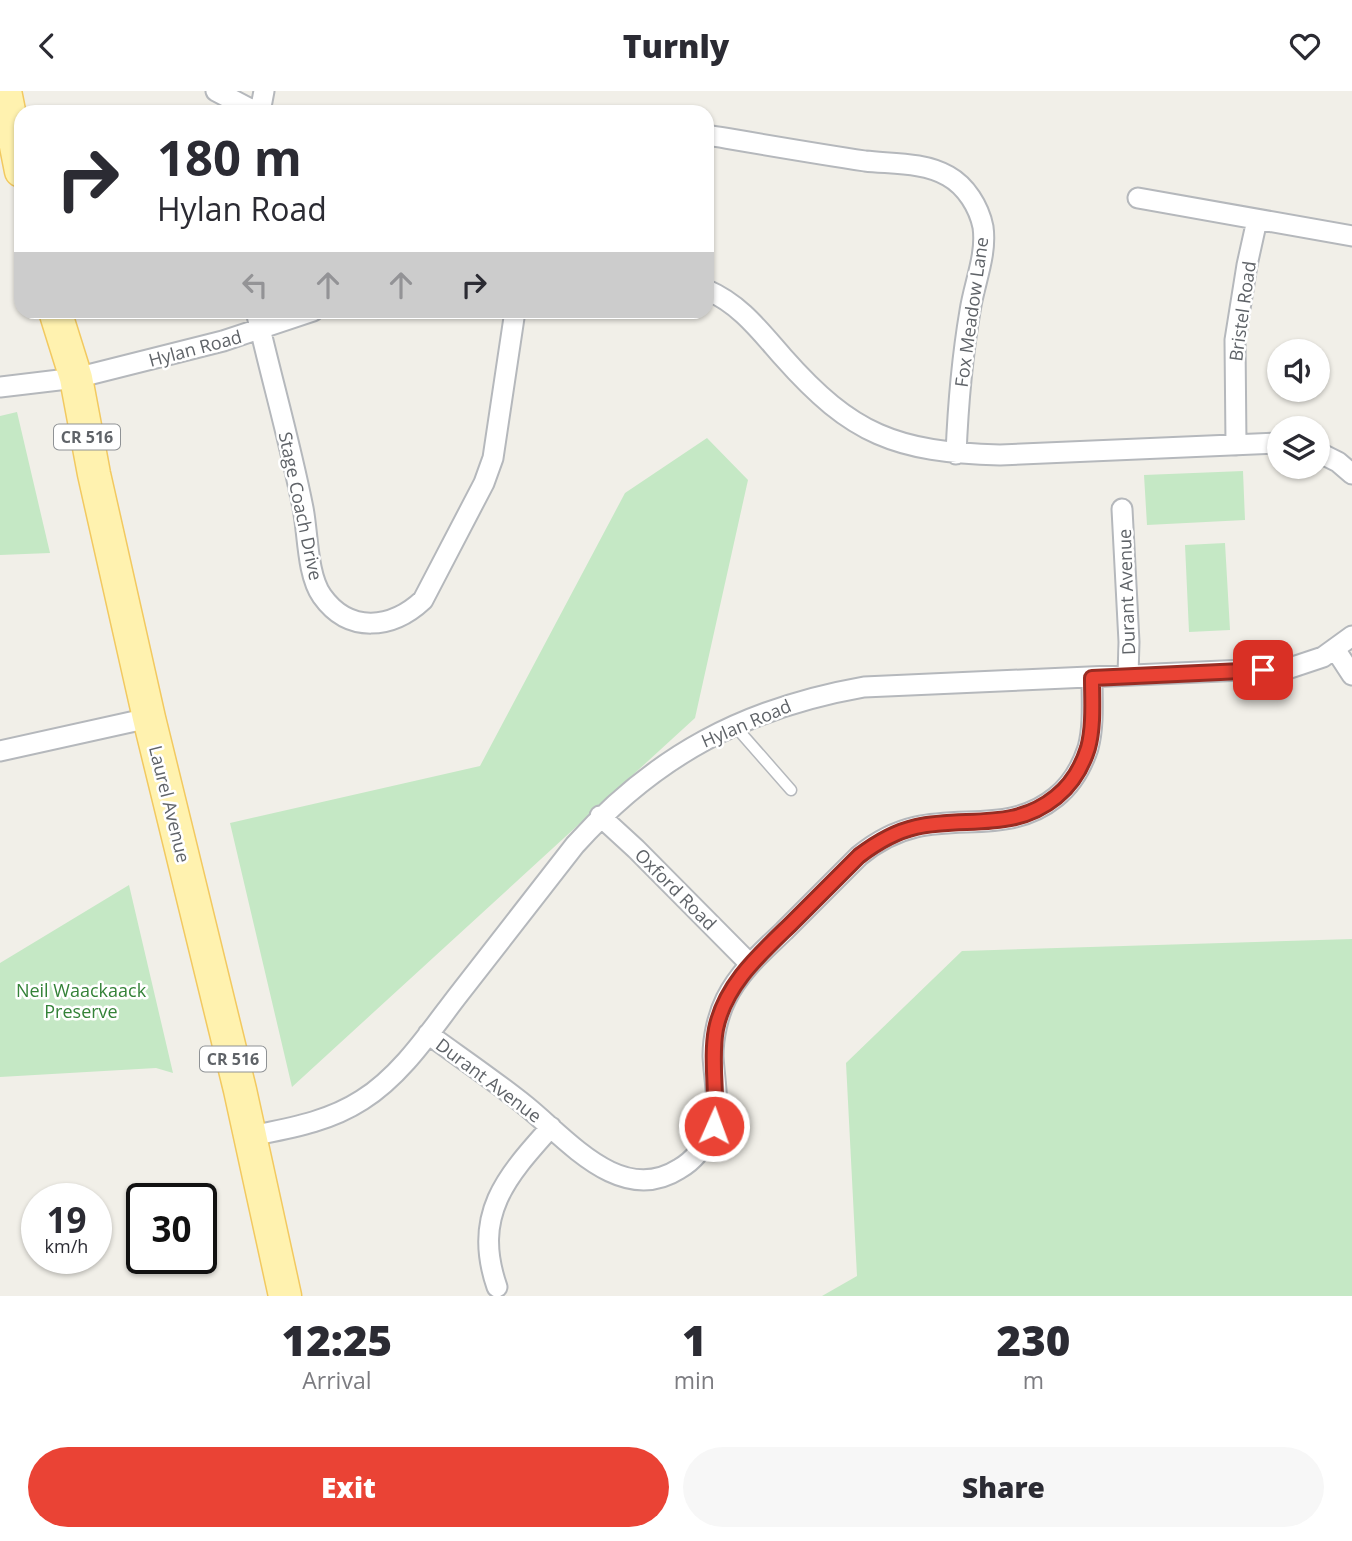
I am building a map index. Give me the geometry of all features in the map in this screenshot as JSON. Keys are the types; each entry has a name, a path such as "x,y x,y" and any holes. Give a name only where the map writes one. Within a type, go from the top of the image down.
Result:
{"main road":[{"path":"5,91 14,136"},
{"name":"Laurel Avenue","path":"58,319 76,378 94,474 149,718 251,1136 285,1296"}],"street":[{"path":"216,91 244,105"},
{"name":"Fox Meadow Lane","path":"714,136 927,167 947,175 964,189 976,207 983,227 983,252 970,310 958,401 956,454"},
{"path":"1138,198 1352,236"},
{"name":"Bristel Road","path":"1236,445 1235,340 1257,220"},
{"path":"714,294 745,314 807,385 848,418 893,442 956,454 1000,455 1267,444"},
{"name":"Stage Coach Drive","path":"258,321 303,508 314,579 321,595 336,611 360,622 377,624 410,612 423,600 484,483 493,458 514,319"},
{"name":"Hylan Road","path":"0,387 76,378 223,341 258,321"},
{"path":"1330,458 1352,474"},
{"name":"Durant Avenue","path":"1122,509 1129,642 1128,675"},
{"name":"Hylan Road","path":"251,1136 298,1127 344,1111 377,1090 428,1034 600,816 649,774 699,742 733,725 797,702 864,687 1290,669 1323,657 1352,636"},
{"path":"1335,649 1352,675"},
{"name":"Durant Avenue","path":"428,1034 525,1105 593,1162 612,1174 633,1181 654,1180 671,1175 690,1163 705,1145 714,1126 716,1108 713,1052 716,1027 726,999 750,964 859,856 876,843 917,827 1022,817 1043,808 1064,791 1079,770 1088,747 1092,678"},
{"path":"0,751 149,718"},
{"name":"Oxford Road","path":"600,816 750,964"},
{"name":"Durant Avenue","path":"497,1286 488,1249 495,1202 515,1167 551,1127"}],"lane":[{"path":"733,725 791,790"}],"green space":[{"path":"17,412 50,553 0,555 0,416"},
{"path":"707,438 748,480 695,718 292,1087 230,823 480,766 625,493"},
{"path":"1243,471 1245,520 1147,525 1144,475"},
{"path":"1225,543 1230,630 1189,632 1185,545"},
{"name":"Neil Waackaack Preserve","path":"129,885 173,1073 156,1068 0,1077 0,963"},
{"path":"1352,939 1352,1296 822,1296 857,1276 846,1063 962,951"}],"route":[{"path":"714,1126 716,1108 713,1052 716,1027 726,999 750,964 859,856 876,843 917,827 997,821 1022,817 1043,808 1064,791 1079,770 1088,747 1092,678 1263,670"}]}
